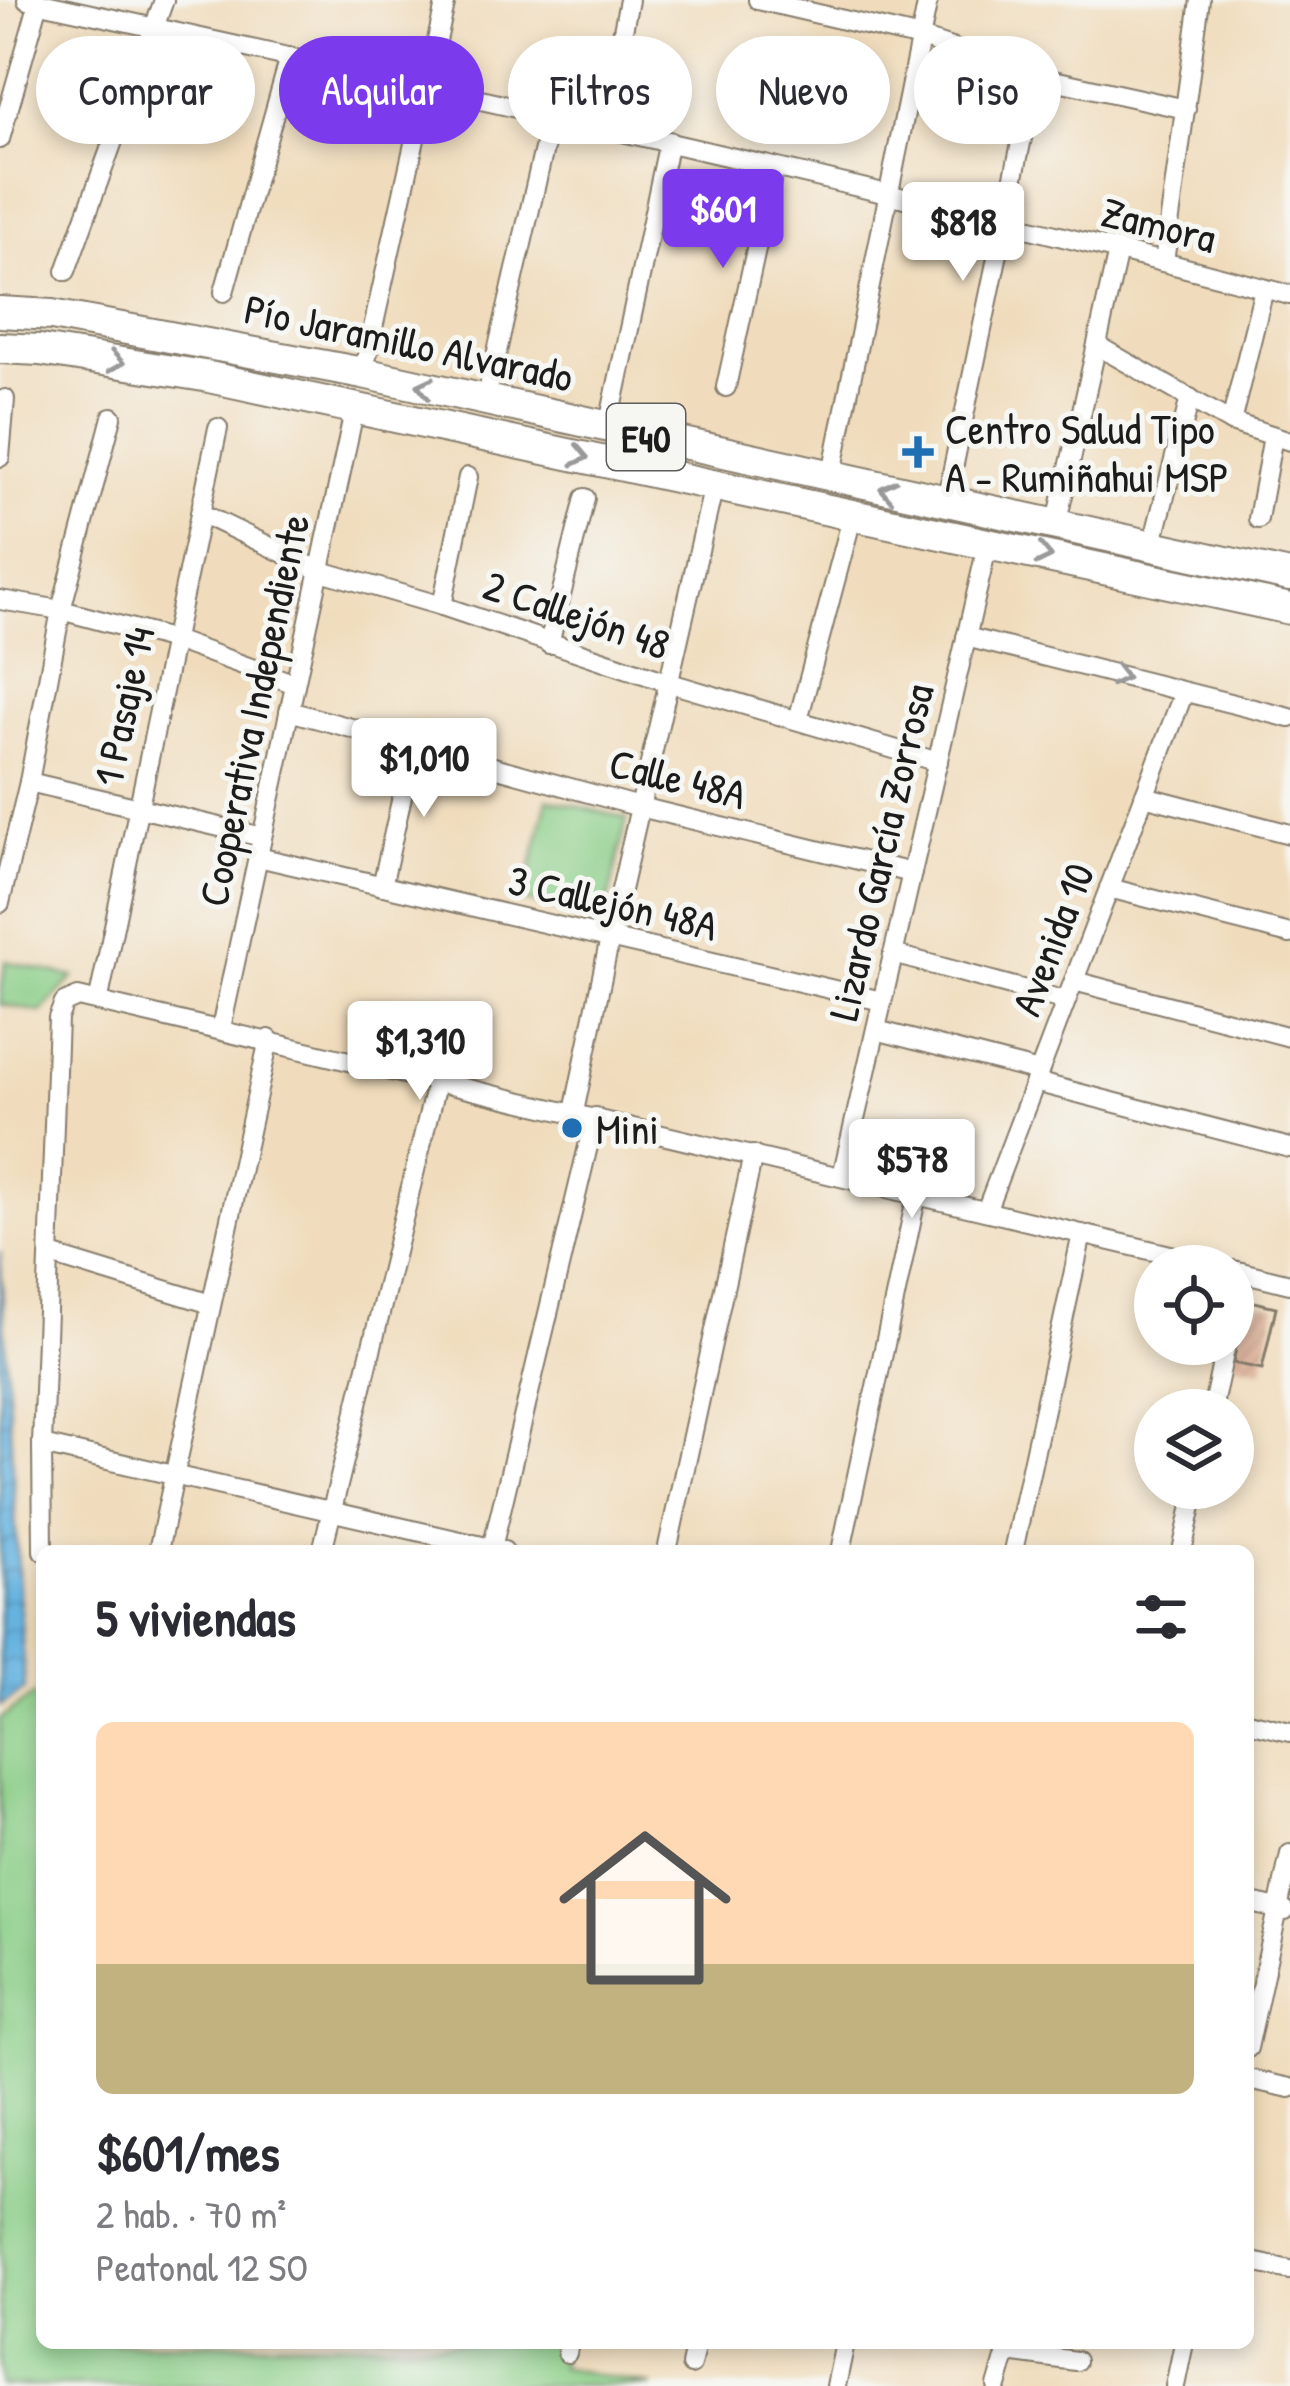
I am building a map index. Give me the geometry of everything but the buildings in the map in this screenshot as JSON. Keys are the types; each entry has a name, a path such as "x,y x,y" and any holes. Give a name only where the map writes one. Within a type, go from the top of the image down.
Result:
{"highway":[{"name":"Pío Jaramillo Alvarado","path":"0,312 52,315 362,373 1290,576"},
{"name":"Pío Jaramillo Alvarado","path":"0,349 40,350 204,376 1290,609"}],"street":[{"path":"66,271 164,0"},
{"path":"438,36 446,0"},
{"path":"622,36 629,0"},
{"path":"921,36 928,0"},
{"path":"1164,262 1200,0"},
{"path":"0,139 33,1"},
{"name":"Zamora","path":"33,1 279,54"},
{"path":"772,2 914,36"},
{"path":"831,478 914,74"},
{"path":"1061,82 1186,109"},
{"path":"224,292 279,95"},
{"path":"362,373 414,144"},
{"path":"490,382 545,144"},
{"path":"608,428 667,144"},
{"name":"Zamora","path":"680,144 1290,296"},
{"path":"946,502 1021,144"},
{"path":"726,387 774,167"},
{"path":"1056,526 1118,250"},
{"path":"1231,422 1264,289"},
{"path":"1098,346 1231,422 1282,438 1258,520"},
{"path":"1157,527 1190,398"},
{"path":"0,457 4,399"},
{"name":"Cooperativa Independiente","path":"221,1028 355,407"},
{"path":"0,903 62,610 112,417"},
{"name":"1 Pasaje 14","path":"99,998 218,428"},
{"path":"442,606 468,477"},
{"path":"574,1112 714,485"},
{"path":"549,644 585,498"},
{"name":"2 Callejón 48","path":"200,513 321,571 442,606 670,683 938,762"},
{"path":"798,720 853,514"},
{"name":"Lizardo García Zorrosa","path":"842,1176 988,543"},
{"path":"0,600 62,610 174,640 295,684"},
{"path":"966,637 1290,718"},
{"name":"Avenida 10","path":"986,1211 1184,692"},
{"name":"Calle 48A","path":"289,711 640,807 912,873"},
{"path":"382,886 414,742"},
{"path":"28,782 262,836"},
{"path":"1144,796 1290,834"},
{"name":"3 Callejón 48A","path":"258,857 882,1001"},
{"path":"1109,888 1290,934"},
{"path":"893,954 1066,1001"},
{"path":"1074,981 1290,1037"},
{"path":"43,1545 42,1445 58,1018 64,1004 78,997 99,998 1134,1246"},
{"path":"876,1030 1290,1148"},
{"path":"159,1545 269,1039"},
{"path":"323,1545 437,1080"},
{"path":"499,1545 596,1117"},
{"path":"668,1545 753,1155"},
{"path":"842,1545 917,1195"},
{"path":"1014,1545 1082,1234"},
{"path":"51,1255 211,1304"},
{"path":"1254,1275 1290,1284"},
{"path":"42,1445 476,1545"},
{"path":"1183,1545 1191,1509"},
{"path":"1254,1723 1290,1732"},
{"path":"1254,2025 1284,1910 1290,1854"},
{"path":"1254,1904 1284,1910"},
{"path":"1254,2080 1290,2088"},
{"path":"1254,2262 1290,2270"},
{"path":"691,2365 695,2349"},
{"path":"836,2386 844,2349"},
{"path":"1175,2386 1183,2349"},
{"path":"997,2386 1007,2351 1076,2361"}],"green space":[{"path":"548,799 627,818 604,920 523,901"},
{"path":"5,961 74,977 41,1012 0,1004"},
{"path":"36,1695 36,2349 562,2349 560,2367 653,2386 0,2386 0,1719"}],"water":[{"path":"0,1251 25,1690 0,1706"}],"place":[{"name":"Centro Salud Tipo A - Rumiñahui MSP","path":"918,452"},
{"name":"Mini","path":"572,1128"}]}
